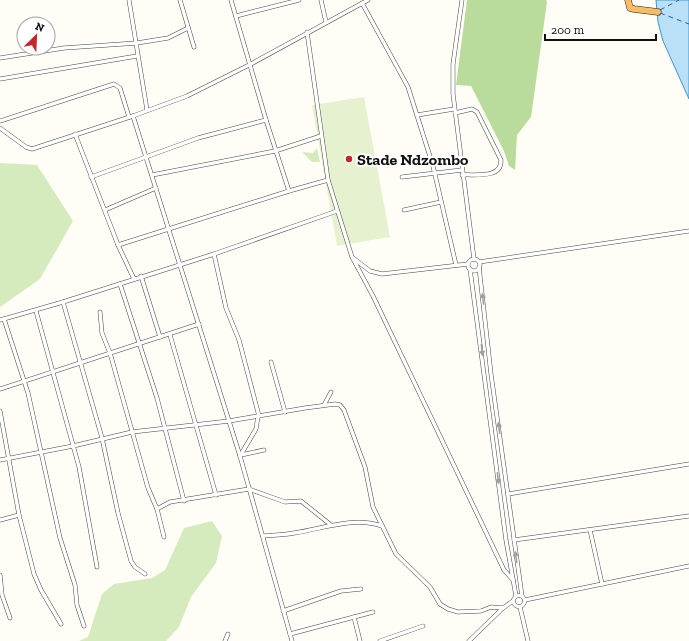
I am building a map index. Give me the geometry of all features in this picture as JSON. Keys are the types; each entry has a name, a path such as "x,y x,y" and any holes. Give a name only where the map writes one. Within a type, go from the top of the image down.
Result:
{"highway":[{"path":"628,0 630,8 634,10 658,12"}],"street":[{"path":"129,0 147,110"},
{"path":"180,0 194,47"},
{"path":"231,0 288,191"},
{"path":"236,16 299,0"},
{"path":"321,0 326,22"},
{"path":"0,128 29,148 131,117 187,96 251,64 368,0"},
{"path":"462,0 453,64 454,111 474,259"},
{"path":"362,3 405,81 435,174 456,265"},
{"path":"0,58 64,48 137,43 168,38 188,28"},
{"path":"307,32 328,180 352,257 376,303 504,570 513,580"},
{"path":"0,79 138,56"},
{"path":"0,121 114,84 120,88 146,157 200,324 240,456 292,641"},
{"path":"402,177 435,174 493,173 500,167 501,160 477,112 472,109 416,115"},
{"path":"91,177 198,138 266,120"},
{"path":"75,134 118,245 134,278"},
{"path":"152,175 275,151 321,136"},
{"path":"118,245 288,191 328,180"},
{"path":"105,210 156,188"},
{"path":"404,210 441,202"},
{"path":"84,626 77,605 74,585 60,538 42,452 24,382 2,320 36,311 120,284 134,278 214,254 337,211"},
{"path":"474,259 479,262 689,231"},
{"path":"214,254 226,308 239,340 259,416 256,429 240,456"},
{"path":"352,257 370,271 382,274 468,264 474,259"},
{"path":"479,262 491,374 522,596 525,600"},
{"path":"468,264 470,269 516,596 514,601 502,608 469,641"},
{"path":"470,269 475,270 479,267"},
{"path":"141,276 160,337"},
{"path":"120,284 157,398 184,500"},
{"path":"63,302 102,438 118,513 131,561 145,574"},
{"path":"36,311 79,467 97,567"},
{"path":"100,312 102,333 110,353 148,488 157,509 164,537"},
{"path":"0,389 200,324"},
{"path":"170,335 216,495"},
{"path":"271,362 285,412"},
{"path":"324,405 331,392"},
{"path":"0,460 73,446 132,432 229,421 338,404 344,410 365,467 372,504 396,554 430,587 436,600 444,607 458,612 502,608"},
{"path":"0,411 10,458 19,516 34,574 41,590 61,624"},
{"path":"240,456 264,450"},
{"path":"508,494 689,464"},
{"path":"157,509 170,502 249,489 285,502 301,501 331,525"},
{"path":"0,520 19,516"},
{"path":"514,540 689,516"},
{"path":"263,536 294,533 331,525 370,522 382,526"},
{"path":"590,530 602,584"},
{"path":"525,600 689,566"},
{"path":"0,575 1,595 10,618"},
{"path":"283,611 341,591 360,589 362,584"},
{"path":"516,596 522,596"},
{"path":"520,607 524,604 525,600"},
{"path":"514,601 515,605 520,607 528,641"},
{"path":"290,634 373,612"},
{"path":"354,617 360,641"},
{"path":"380,641 423,626"},
{"path":"225,641 228,634"}],"green space":[{"path":"467,0 546,0 547,2 531,117 517,135 515,170 509,166 504,151 471,86 456,85"},
{"name":"Stade Ndzombo","path":"364,97 390,237 337,246 312,105"},
{"path":"317,148 320,162 312,162 302,152 313,153"},
{"path":"0,163 37,165 73,221 40,279 0,307"},
{"path":"212,521 222,536 216,563 191,597 179,627 166,641 79,641 88,637 102,594 114,584 152,578 165,570 184,528"}],"water":[{"path":"656,0 689,0 689,99 663,41 658,22"}],"ferry route":[{"path":"660,10 679,0"},
{"path":"660,13 689,24"}],"place":[{"name":"Stade Ndzombo","path":"349,159"}]}
